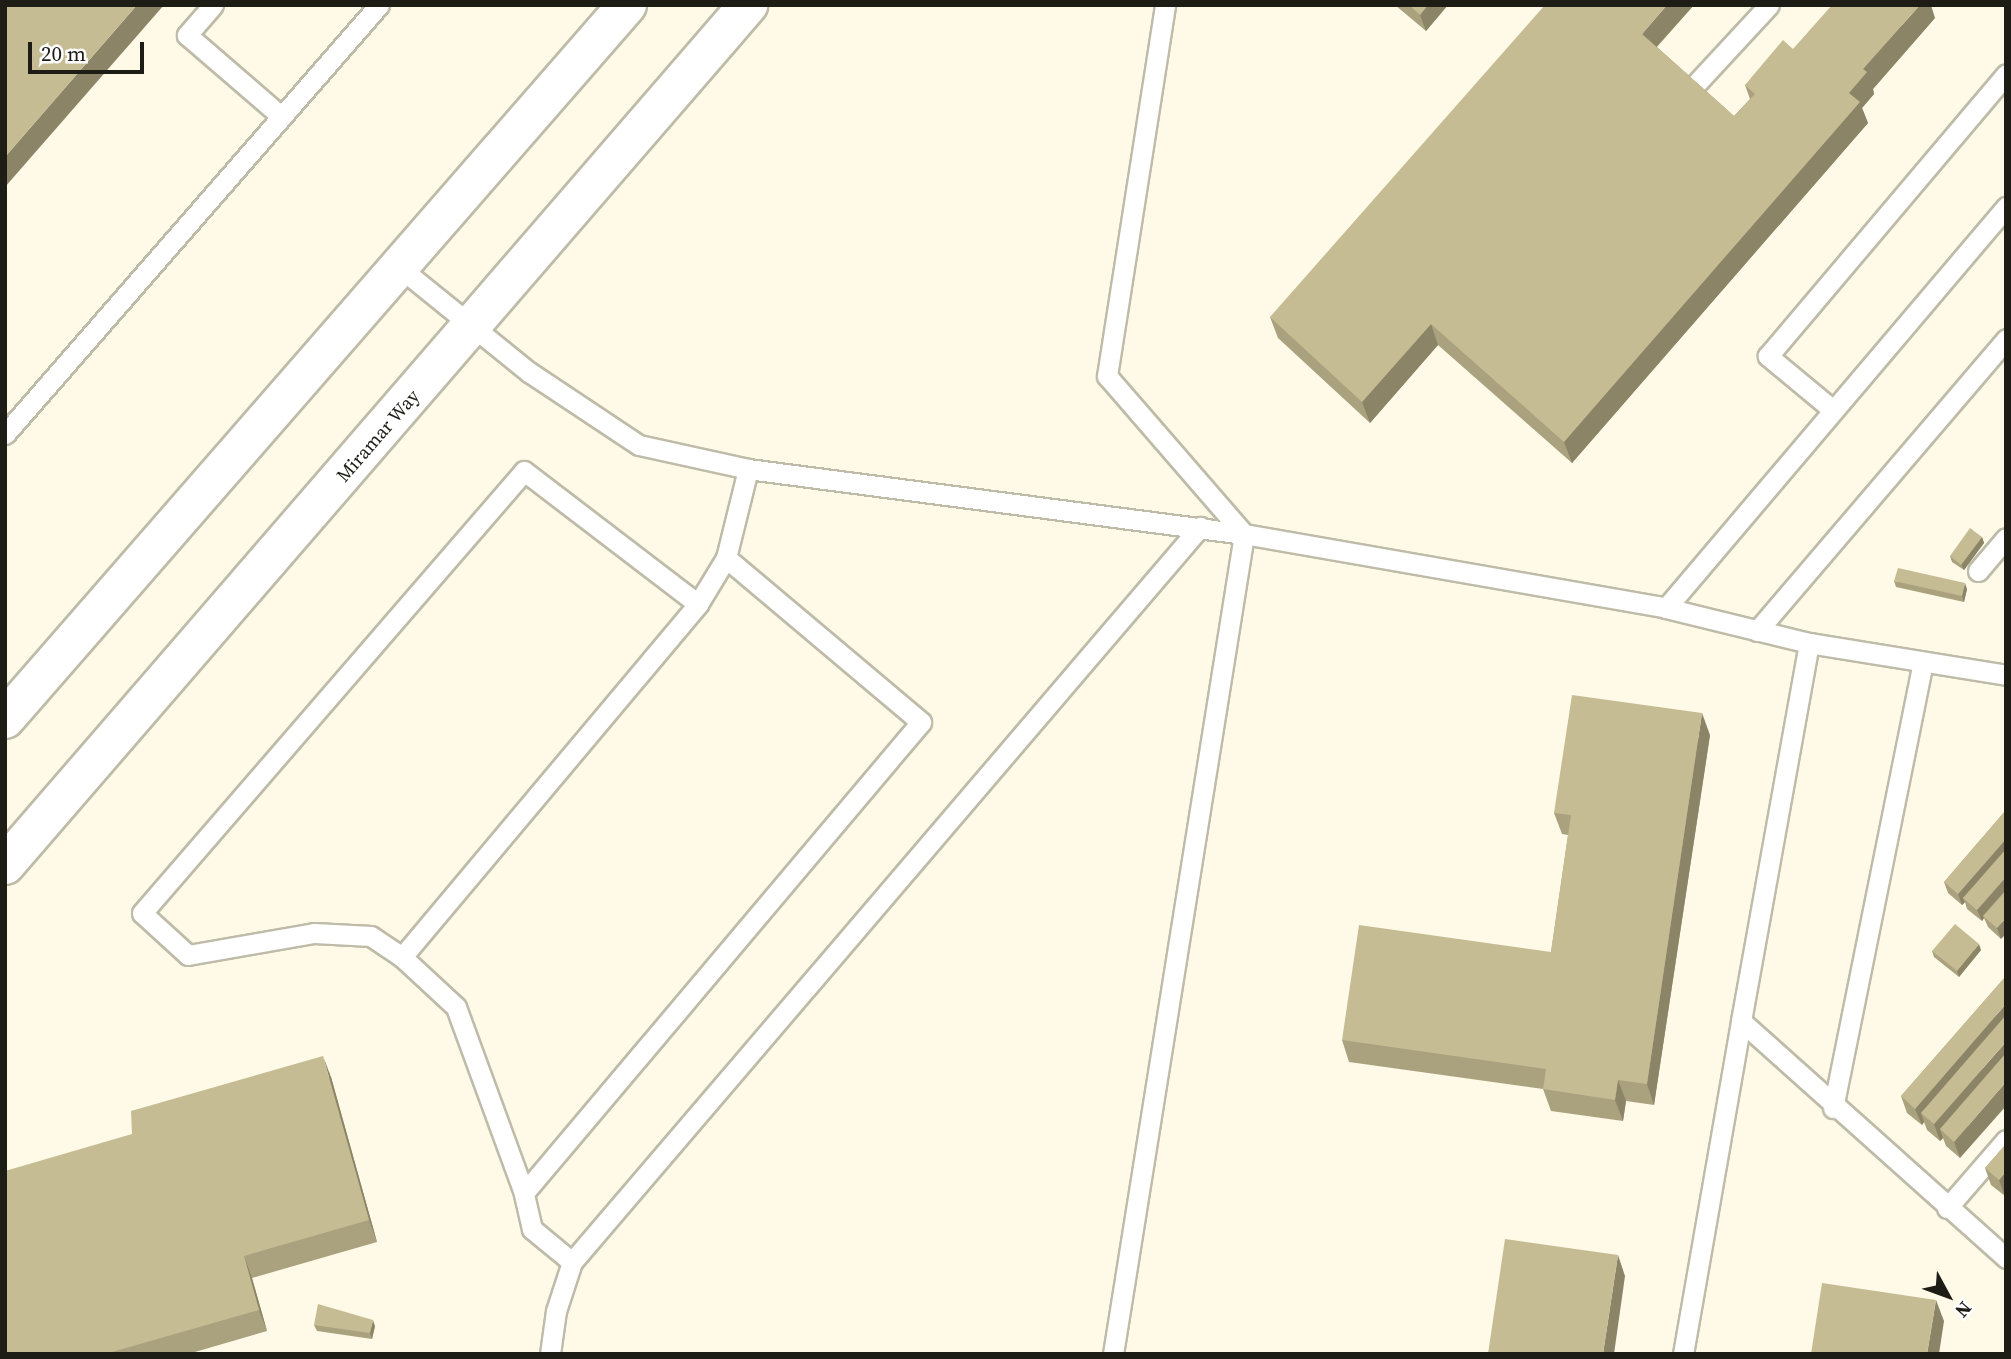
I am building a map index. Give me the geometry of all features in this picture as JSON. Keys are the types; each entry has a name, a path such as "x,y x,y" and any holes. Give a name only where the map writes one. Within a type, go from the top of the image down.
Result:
{"main road":[{"path":"5,719 627,5"},
{"name":"Miramar Way","path":"5,865 471,329 748,5"}],"lane":[{"path":"213,5 187,35 282,117"},
{"path":"5,434 379,5"},
{"path":"1165,5 1107,376 1244,534"},
{"path":"1694,86 1769,5"},
{"path":"1833,410 1768,356 2006,74"},
{"path":"1666,608 2006,207"},
{"path":"398,265 471,329 639,445 748,469 1244,534 1666,608 1809,643 2006,675"},
{"path":"1756,631 2006,339"},
{"path":"402,957 698,604 726,558 748,469"},
{"path":"572,1262 532,1229 524,1193 456,1007 402,957 372,936 314,933 188,954 142,913 524,471 698,604"},
{"path":"550,1354 556,1311 572,1262 1200,527"},
{"path":"1113,1354 1244,534"},
{"path":"1978,571 2006,538"},
{"path":"524,1193 921,722 726,558"},
{"path":"1683,1354 1809,643"},
{"path":"1833,1108 1923,662"},
{"path":"1741,1021 1833,1108 2006,1258"},
{"path":"1947,1208 2006,1140"}],"building":[{"path":"5,5 137,5 5,157"},
{"path":"1409,5 1428,5 1420,15"},
{"path":"1545,5 1667,5 1642,34 1734,116 1755,94 1745,85 1783,40 1793,49 1832,5 1920,5 1863,69 1867,72 1849,93 1860,102 1564,442 1431,324 1362,402 1270,317"},
{"path":"1970,528 1982,537 1961,565 1950,556"},
{"path":"1898,568 1965,583 1962,596 1894,581"},
{"path":"1572,695 1702,713 1647,1084 1618,1080 1615,1100 1543,1089 1546,1069 1342,1040 1359,925 1551,952 1571,815 1554,813"},
{"path":"2006,810 2006,839 1958,894 1944,882"},
{"path":"2006,849 2006,877 1977,910 1963,898"},
{"path":"2006,890 2006,918 1997,928 1983,916"},
{"path":"1955,924 1979,944 1957,971 1932,951"},
{"path":"2006,976 2006,1004 1915,1109 1901,1096"},
{"path":"2006,1015 2006,1042 1934,1124 1921,1113"},
{"path":"2006,1053 2006,1082 1954,1142 1940,1129"},
{"path":"323,1056 369,1220 244,1256 259,1310 105,1354 5,1354 5,1171 132,1134 131,1111"},
{"path":"2006,1144 2006,1172 1999,1180 1985,1168"},
{"path":"1505,1239 1618,1255 1603,1354 1488,1354"},
{"path":"1822,1283 1936,1300 1927,1354 1811,1354"},
{"path":"318,1304 373,1320 370,1333 314,1325"}]}
